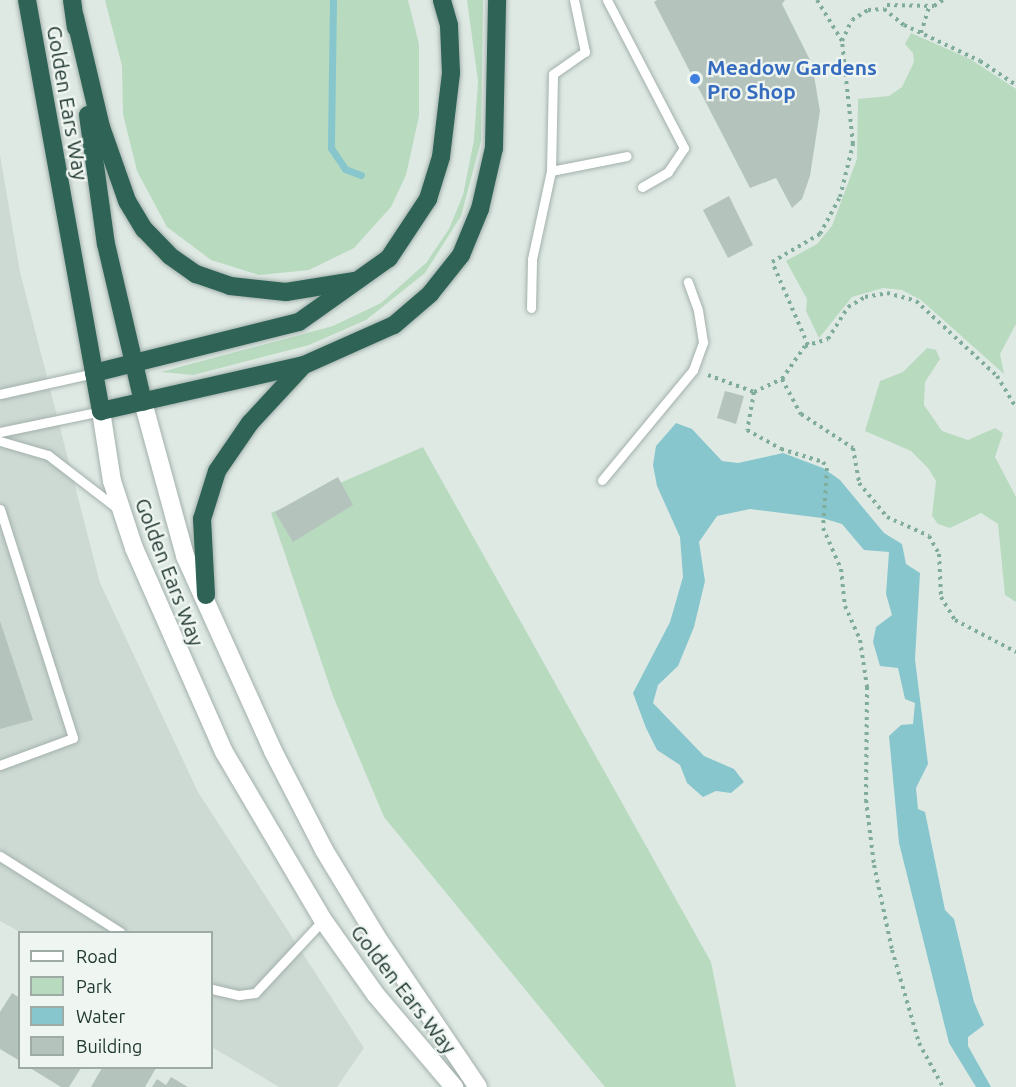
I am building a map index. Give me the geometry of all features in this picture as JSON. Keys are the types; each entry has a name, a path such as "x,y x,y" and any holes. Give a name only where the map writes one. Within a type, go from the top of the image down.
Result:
{"highway":[{"name":"Golden Ears Way","path":"27,0 101,411"},
{"path":"94,374 299,322 388,258 428,199 441,157 451,73 442,0"},
{"path":"101,411 304,365 394,325 430,294 461,255 480,209 494,148 497,0"},
{"name":"Golden Ears Way","path":"73,8 106,244 132,366 143,402"},
{"path":"73,8 101,127 127,201 144,229 170,255 196,274 254,289 286,292 361,279"},
{"path":"206,595 202,519 217,471 250,423 304,365"}],"main road":[{"name":"Golden Ears Way","path":"143,402 185,556 206,595 273,751 324,850 478,1087"},
{"name":"Golden Ears Way","path":"101,411 122,513 175,647 224,752 323,920 376,995 454,1087"}],"lane":[{"path":"531,308 532,259 551,171 553,74 585,52 574,0"},
{"path":"607,0 684,148 668,172 642,188"},
{"path":"551,171 627,156"},
{"path":"602,480 693,370 703,342 699,310 688,282"},
{"path":"0,394 94,374"},
{"path":"0,432 101,411"},
{"path":"0,441 48,455 122,513"},
{"path":"0,509 73,738 0,765"},
{"path":"0,856 117,931"},
{"path":"213,989 239,995 255,993 323,920"}],"path":[{"path":"808,345 772,262 820,234 840,197 853,144 842,41 817,0"},
{"path":"887,5 929,6 943,0"},
{"path":"921,33 929,6"},
{"path":"842,41 852,20 868,10 884,9 921,33 980,61 1016,85"},
{"path":"693,370 754,392 782,379 808,345 828,339 848,307 866,297 887,293 916,301 997,376 1016,408"},
{"path":"782,379 801,414 853,448 859,483 887,517 929,536 939,554 941,597 955,620 1016,652"},
{"path":"754,392 747,430 781,449 823,462 827,468 823,528 841,569 845,606 860,640 867,687 866,800 874,865 892,950 919,1043 943,1087"}],"shaded area":[{"path":"0,155 20,272 100,583 198,792 364,1048 337,1087 279,1087 213,1048 213,931 18,931 0,921"}],"green space":[{"path":"105,0 408,0 419,44 419,116 406,175 391,207 354,248 309,270 259,275 211,260 167,227 137,171 123,114 122,66"},
{"path":"467,0 483,0 481,141 461,216 425,273 366,320 309,345 193,375 161,372 333,326 381,303 426,263 449,229 463,195 474,140 478,81"},
{"path":"911,33 970,59 1016,89 1016,324 1000,354 1004,374 921,300 902,290 883,288 852,297 819,338 806,311 807,299 786,261 817,244 832,226 857,159 858,99 889,96 902,87 914,62 913,53 905,44"},
{"path":"927,348 936,350 940,359 925,382 924,405 942,431 968,440 995,428 1003,433 995,457 1016,497 1016,602 1005,595 998,524 981,513 950,528 938,524 932,516 936,481 928,468 911,451 865,431 880,381 903,372"},
{"path":"423,447 711,962 736,1087 605,1087 384,817 333,696 271,513"}],"water":[{"path":"676,423 692,429 722,461 738,463 783,453 823,468 840,480 884,533 902,544 906,564 920,573 915,659 928,764 916,788 918,809 925,812 945,910 954,919 974,1002 984,1025 968,1037 968,1046 991,1087 976,1087 949,1043 899,843 889,736 901,725 913,724 915,703 905,699 898,668 880,666 873,642 876,627 892,615 886,594 889,552 864,550 842,524 822,518 750,509 717,516 699,542 705,581 694,627 678,666 658,685 653,703 704,756 734,769 744,782 731,793 716,791 703,797 687,783 680,765 657,750 646,728 633,693 670,622 683,577 680,537 657,486 653,465 656,446"}],"building":[{"path":"657,0 785,0 782,4 812,64 820,111 810,176 802,199 792,208 776,178 750,188 654,2"},
{"path":"729,196 753,245 728,258 703,210"},
{"path":"725,391 744,396 736,424 717,418"},
{"path":"338,477 353,505 293,542 275,512"},
{"path":"0,621 33,720 0,729"},
{"path":"12,993 18,997 18,1060 0,1049 0,1012"},
{"path":"32,1069 80,1069 69,1087 61,1087"},
{"path":"101,1069 155,1069 145,1087 91,1087"},
{"path":"171,1077 188,1087 152,1087 157,1079 166,1085"}],"waterway":[{"path":"333,0 331,148 345,169 361,175"}],"place":[{"name":"Meadow Gardens Pro Shop","path":"695,79"}]}
